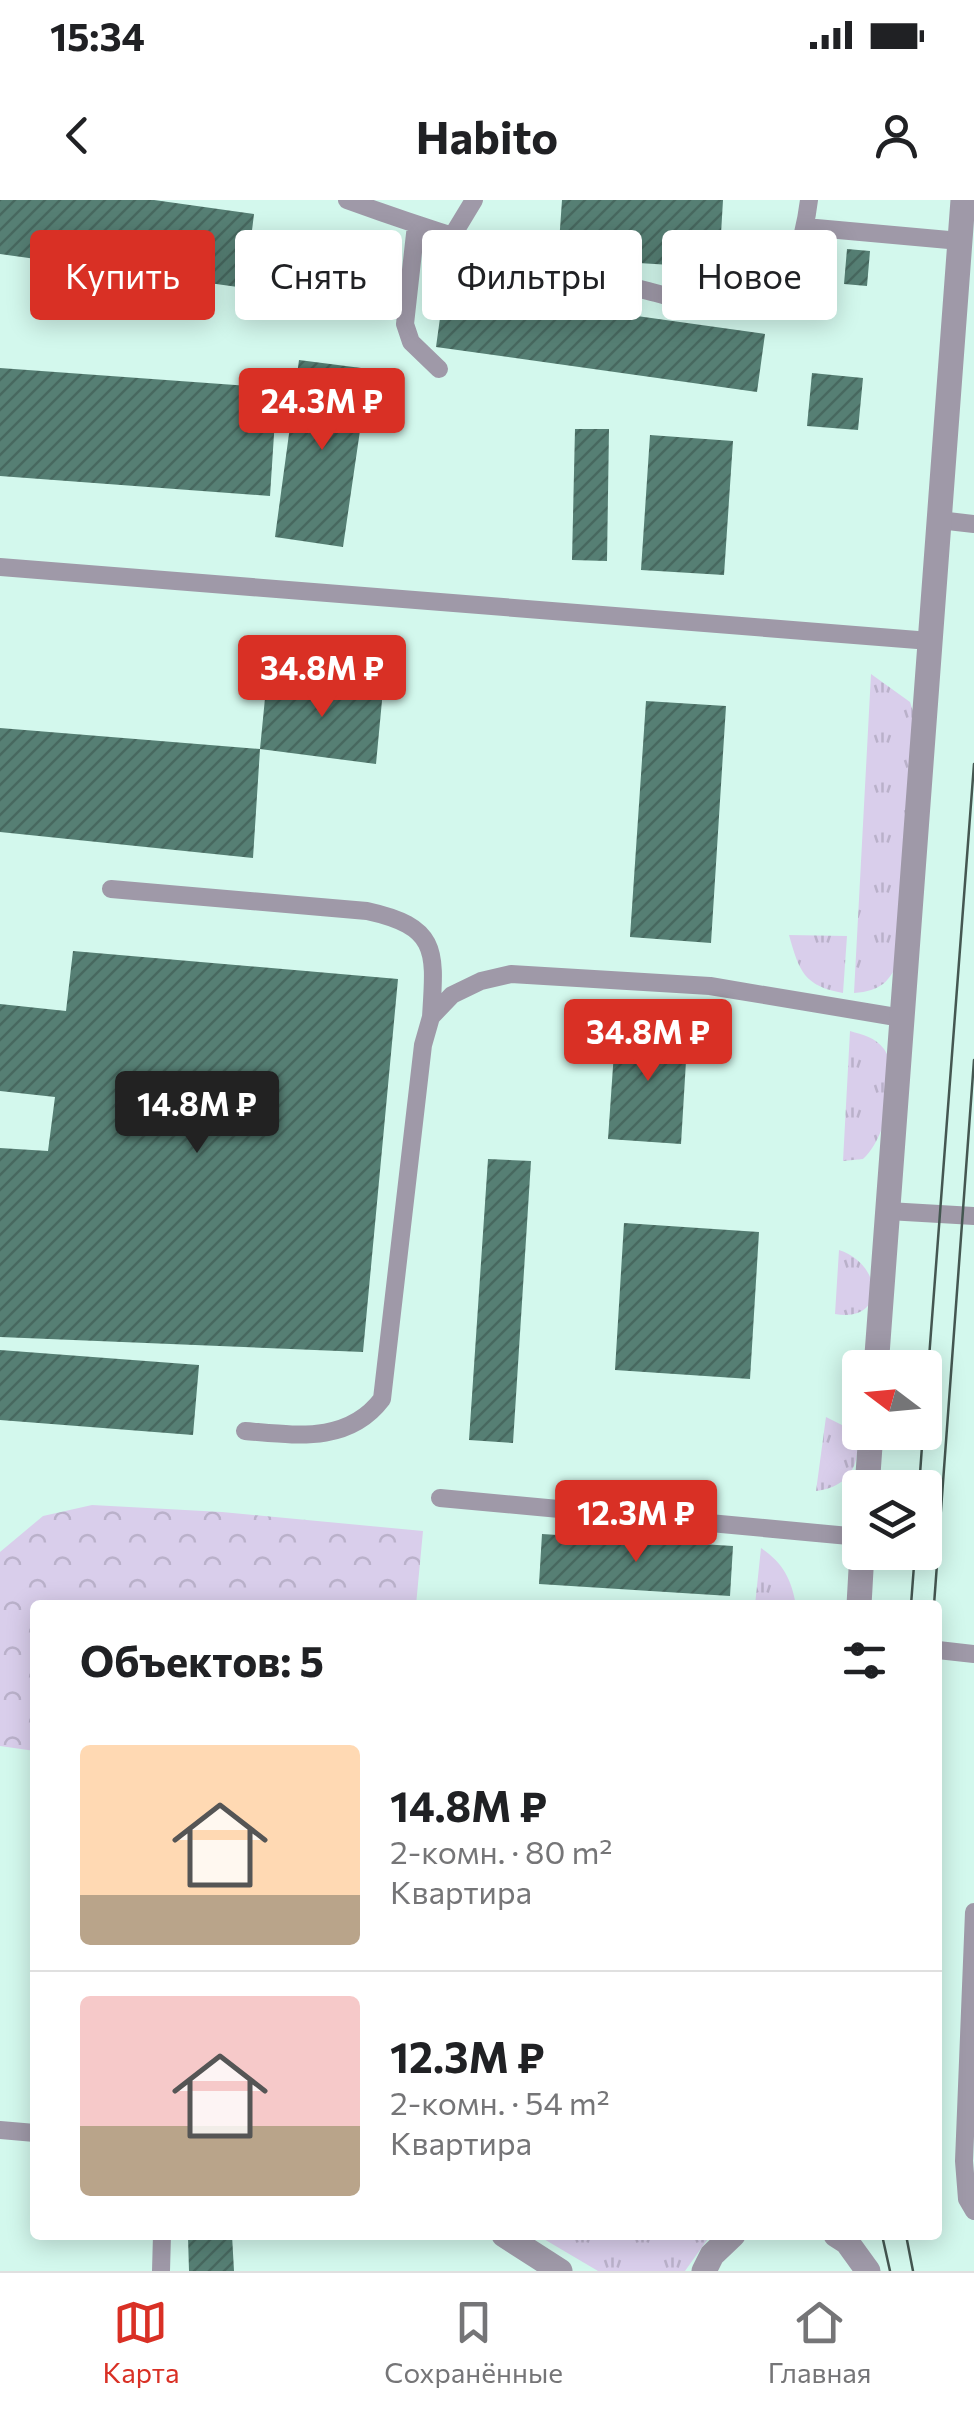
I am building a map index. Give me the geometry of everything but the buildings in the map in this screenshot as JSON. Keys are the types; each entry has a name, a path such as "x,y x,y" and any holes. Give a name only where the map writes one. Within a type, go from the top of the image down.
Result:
{"street":[{"path":"877,1350 963,200"},
{"path":"858,1600 861,1570"},
{"path":"512,2240 560,2271"},
{"path":"704,2271 728,2240"},
{"path":"844,2240 867,2268"},
{"path":"862,2240 867,2268"}],"lane":[{"path":"347,200 429,230"},
{"path":"456,230 474,200"},
{"path":"642,288 732,308 763,299 777,287 798,252 809,200"},
{"path":"416,225 405,324 411,342 439,370"},
{"path":"806,227 960,241"},
{"path":"939,520 974,524"},
{"path":"0,567 930,641"},
{"path":"110,888 367,911 406,922 422,934 431,950 431,1017 423,1045 382,1398 371,1413 331,1433 310,1436 245,1430"},
{"path":"431,1017 452,995 482,981 511,974 710,986 902,1018"},
{"path":"888,1210 974,1216"},
{"path":"440,1498 842,1535"},
{"path":"942,1650 974,1654"},
{"path":"974,1912 964,2161 967,2199 974,2211"},
{"path":"0,2130 30,2132"},
{"path":"161,2271 162,2240"}],"green space":[{"path":"871,674 910,702 916,720 900,957 883,984 854,993"},
{"path":"789,935 847,936 843,993 820,986 805,975"},
{"path":"850,1031 873,1039 884,1049 889,1060 891,1090 884,1123 871,1150 863,1159 843,1161"},
{"path":"839,1250 854,1257 871,1279 871,1302 852,1314 835,1314"},
{"path":"826,1417 842,1425 842,1450 857,1453 852,1470 842,1470 842,1481 816,1491"},
{"path":"92,1505 222,1512 423,1531 416,1600 30,1600 30,1750 0,1746 0,1552 43,1516"},
{"path":"761,1548 785,1572 795,1600 756,1600"},
{"path":"545,2240 707,2240 685,2271 598,2271"}],"tram line":[{"path":"930,1350 974,764"},
{"path":"934,1600 974,1060"},
{"path":"920,1470 922,1450"},
{"path":"911,1600 914,1570"},
{"path":"883,2240 890,2271"},
{"path":"907,2240 913,2271"}]}
